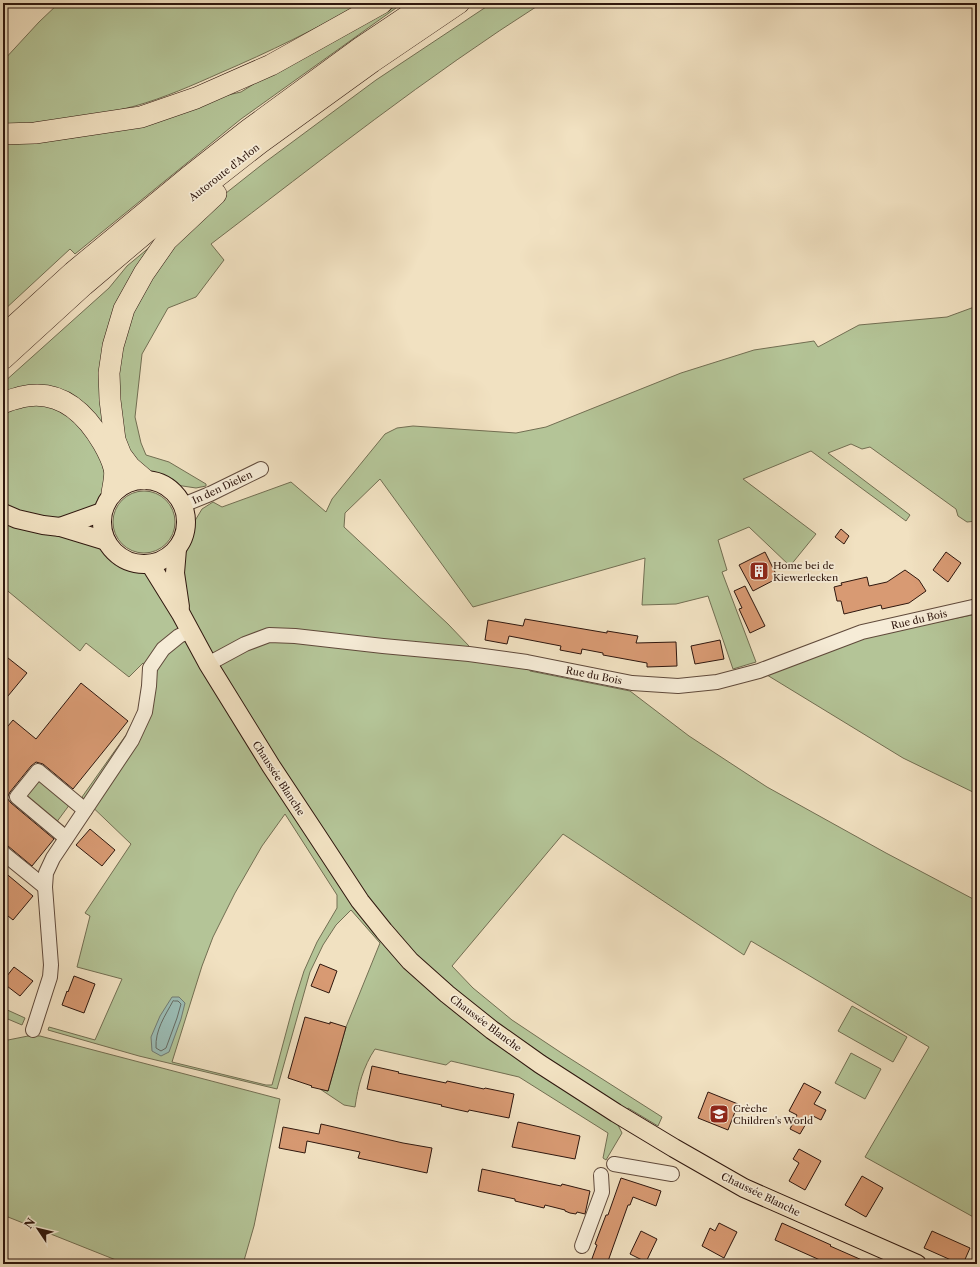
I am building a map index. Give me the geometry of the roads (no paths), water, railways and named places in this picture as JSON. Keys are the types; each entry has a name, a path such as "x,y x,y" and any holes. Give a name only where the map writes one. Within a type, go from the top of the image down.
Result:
{"highway":[{"path":"3,134 35,133 141,116 196,98 271,65 382,3"},
{"name":"Autoroute d'Arlon","path":"3,336 73,272 230,144 305,88 427,3"},
{"name":"Autoroute d'Arlon","path":"3,359 84,285 149,230 306,109 459,3"},
{"path":"144,479 130,467 121,456 115,440 110,400 109,373 113,346 124,309 144,273 167,240 203,205 282,139 306,109"},
{"path":"3,403 28,395 45,395 70,405 82,413 94,428 106,448 114,469 112,493"}],"main road":[{"path":"144,479 156,481 168,486 177,494 183,505 186,516 186,528 183,539 177,549 165,558 150,564 137,564 124,560 114,552 106,542 102,532 101,522 102,512 112,493 121,485 132,480 144,479"},
{"path":"60,527 102,512"},
{"path":"3,514 43,525 60,527 106,542"},
{"path":"177,549 175,573 181,614"},
{"name":"Chaussée Blanche","path":"150,564 181,614 208,664 275,772 360,901 410,961 447,994 492,1030 540,1064 674,1148 744,1188 917,1264"}],"street":[{"name":"In den Dielen","path":"183,505 210,494 261,469"},
{"name":"Rue du Bois","path":"208,664 246,644 269,635 295,636 469,654 527,662 632,683 678,686 717,682 759,671 862,632 977,606"},
{"path":"33,1030 47,987 50,971 45,887 46,873 53,858 132,740 145,712 150,668 163,648 179,636 190,631"},
{"path":"66,838 17,797 38,771 85,810"},
{"path":"3,852 45,887"},
{"path":"614,1164 672,1174"},
{"path":"582,1246 602,1192 601,1175"}],"water":[{"path":"172,997 179,997 185,1003 169,1052 161,1056 152,1051 151,1037 160,1016"}],"place":[{"name":"Home bei de Kiewerlecken","path":"759,571"},
{"name":"Crèche Children's World","path":"719,1114"}]}
